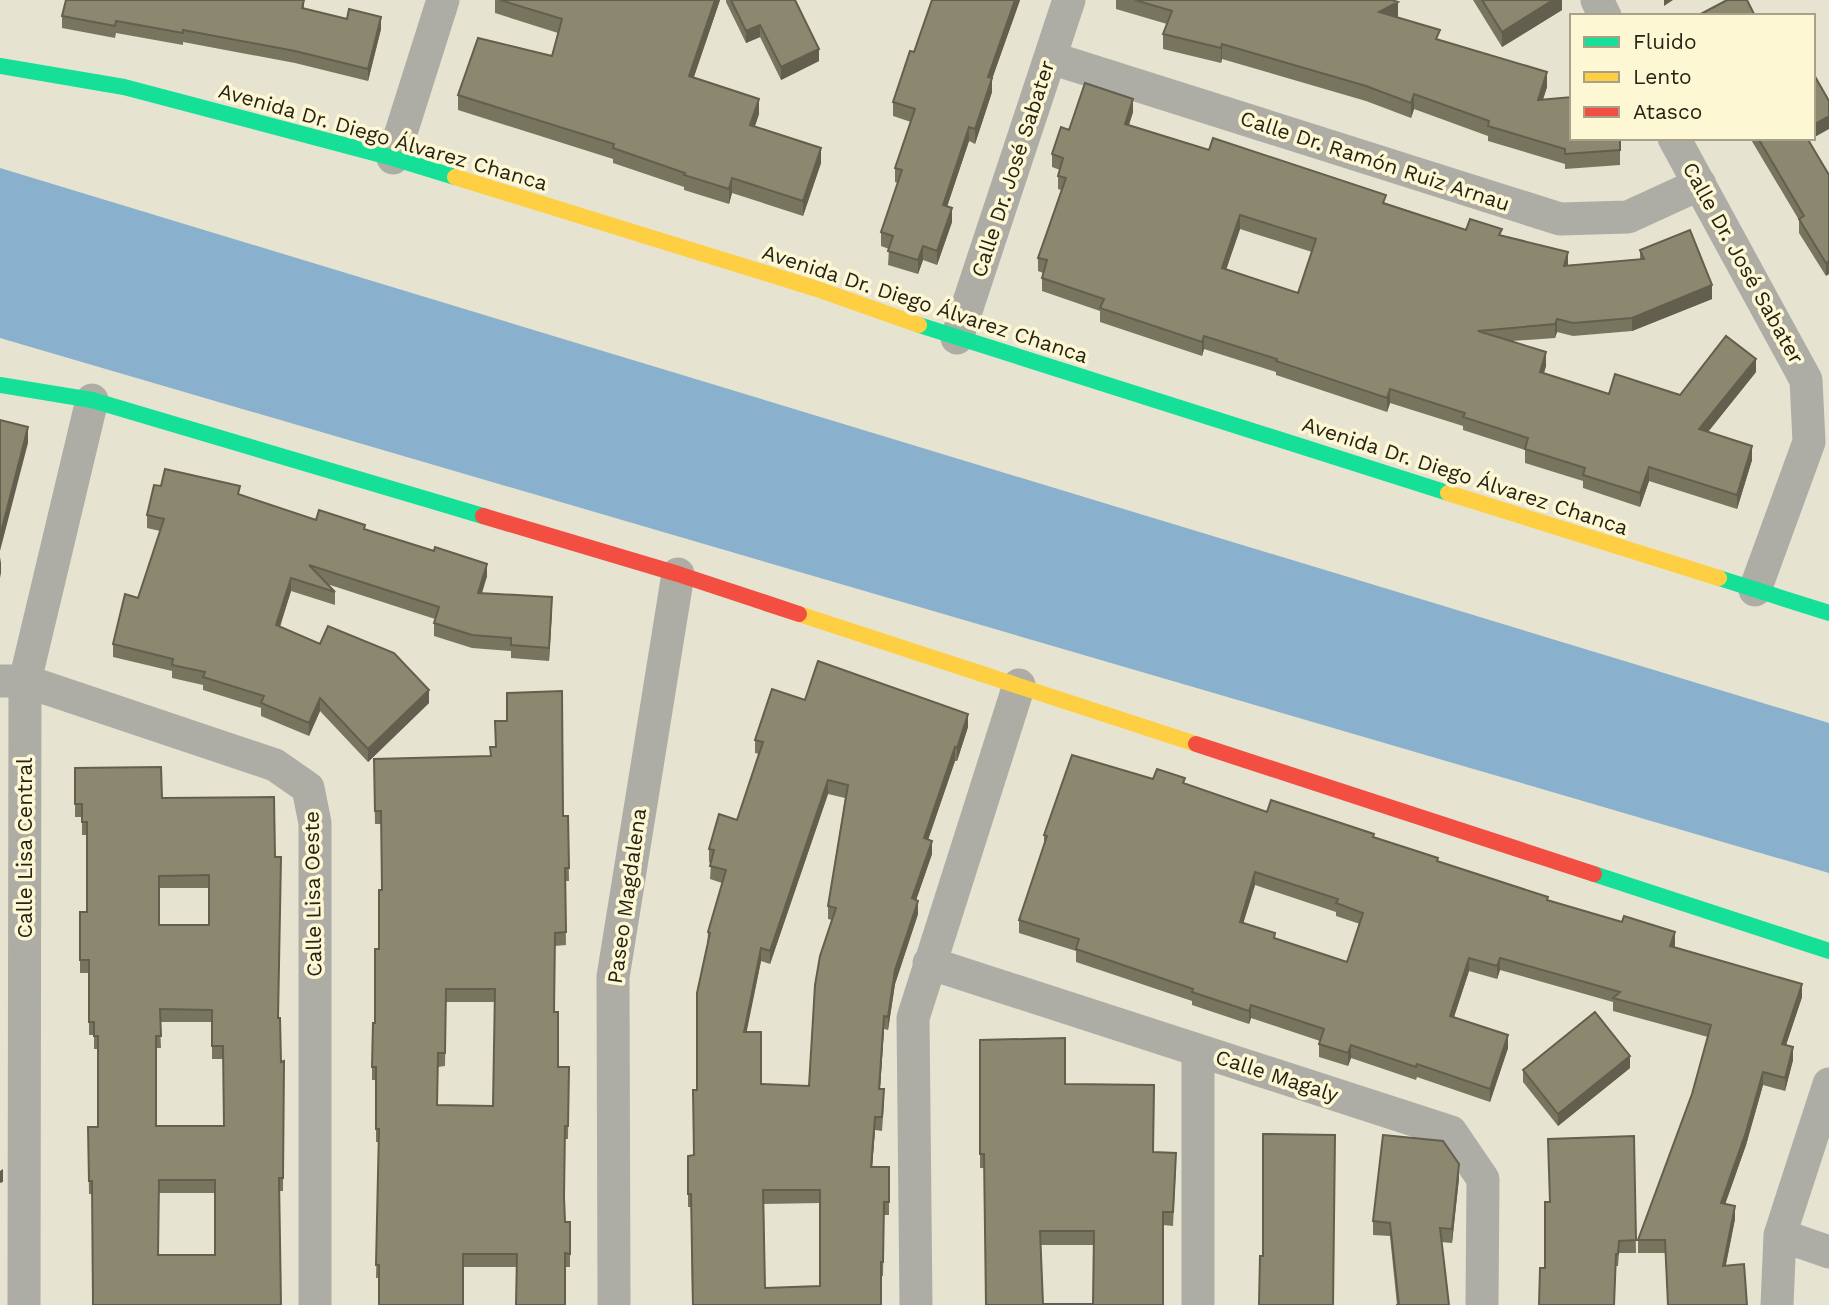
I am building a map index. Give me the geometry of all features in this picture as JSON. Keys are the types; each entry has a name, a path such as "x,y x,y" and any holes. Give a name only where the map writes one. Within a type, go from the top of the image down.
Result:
{"street":[{"path":"393,158 443,0"},
{"name":"Calle Dr. José Sabater","path":"957,338 1069,0"},
{"name":"Calle Dr. Ramón Ruiz Arnau","path":"1051,58 1560,219 1628,217 1700,184"},
{"name":"Avenida Dr. Diego Álvarez Chanca","path":"0,66 124,87 393,158 817,289 957,338 1829,613"},
{"name":"Calle Dr. José Sabater","path":"1675,140 1806,380 1809,442 1755,590"},
{"path":"0,385 92,400 678,574 1829,951"},
{"name":"Calle Lisa Central","path":"24,1305 13,681 92,400"},
{"name":"Paseo Magdalena","path":"614,1305 613,977 678,574"},
{"name":"Calle Lisa Oeste","path":"13,681 275,765 308,788 315,823 315,1305"},
{"path":"916,1305 913,1018 1019,685"},
{"name":"Calle Magaly","path":"929,963 1451,1132 1483,1179 1482,1305"},
{"path":"1198,1050 1198,1305"},
{"path":"1777,1305 1780,1235 1829,1084"},
{"path":"1780,1235 1829,1252"}],"water":[{"path":"0,168 1829,723 1829,873 0,338"}],"building":[{"path":"66,0 304,0 302,8 347,19 349,9 381,17 368,69 295,51 183,30 183,33 116,21 115,26 62,16"},
{"path":"500,0 715,0 689,76 759,99 750,125 821,148 803,201 732,178 729,189 613,148 614,144 458,95 478,38 552,56 562,19"},
{"path":"731,0 795,0 819,49 781,67 760,25 746,31"},
{"path":"932,0 1015,0 988,77 992,78 975,129 969,127 943,205 952,208 937,251 923,246 918,260 888,251 893,236 881,232 902,170 895,168 915,109 893,102 910,51 914,52"},
{"path":"1135,0 1392,0 1398,2 1379,12 1440,30 1436,39 1547,72 1538,100 1570,97 1570,140 1620,140 1620,150 1565,154 1565,149 1488,126 1489,121 1414,94 1411,103 1366,86 1222,44 1221,48 1163,34 1172,11"},
{"path":"1482,0 1553,0 1502,32"},
{"path":"1727,0 1747,0 1754,14 1701,14"},
{"path":"1815,76 1829,101 1829,116 1815,124"},
{"path":"1085,83 1133,99 1125,124 1209,150 1213,138 1386,195 1383,203 1466,230 1470,219 1502,229 1499,235 1568,252 1564,266 1644,259 1640,250 1690,230 1712,285 1632,318 1573,323 1557,319 1555,324 1478,331 1546,352 1540,372 1609,394 1615,374 1680,395 1726,336 1756,359 1699,429 1752,446 1737,495 1649,467 1640,493 1583,475 1585,468 1525,449 1528,438 1463,417 1465,413 1390,389 1387,398 1204,336 1202,342 1100,308 1104,299 1042,278 1047,260 1038,258 1066,178 1058,176 1063,158 1052,154 1061,127 1069,130","holes":["1240,215 1316,239 1298,293 1222,268"]},
{"path":"1759,140 1808,140 1829,175 1829,261 1826,263 1799,219 1804,216"},
{"path":"0,420 28,427 0,536"},
{"path":"165,469 240,486 238,494 316,520 319,510 365,525 364,529 434,551 435,547 487,564 478,593 552,597 549,648 511,645 511,638 472,635 434,623 439,607 309,565 335,592 291,578 276,625 320,644 328,626 394,653 429,690 368,749 320,698 309,723 261,703 264,696 203,677 205,672 172,665 173,659 113,644 125,594 138,598 164,519 147,515 154,485 161,486"},
{"path":"818,661 968,714 924,838 932,841 912,898 918,901 895,970 888,1017 884,1016 879,1089 884,1089 882,1117 875,1117 871,1167 889,1167 889,1202 884,1202 881,1305 693,1305 688,1156 694,1155 693,1090 697,1090 697,993 710,933 708,932 726,870 710,866 714,850 709,849 719,814 737,820 763,742 755,740 772,689 805,700","holes":["828,780 848,785 828,906 836,908 820,956 815,985 809,1086 761,1084 761,1032 744,1032 761,948 770,951","763,1190 820,1190 820,1286 765,1288"]},
{"path":"562,691 563,816 568,816 569,868 565,868 566,932 555,933 554,1012 558,1012 558,1067 569,1067 564,1197 565,1222 570,1222 570,1254 565,1253 565,1305 516,1305 517,1254 463,1254 463,1305 379,1305 379,1265 376,1265 379,1129 376,1129 376,1067 372,1067 375,949 379,949 379,890 382,890 381,811 375,811 374,759 491,756 490,747 496,747 495,721 507,721 507,693","holes":["446,989 495,989 493,1106 437,1105 438,1053 445,1053"]},
{"path":"1072,755 1153,779 1157,769 1185,778 1183,783 1267,812 1271,800 1374,834 1373,837 1438,858 1437,861 1548,897 1547,900 1622,922 1624,916 1675,932 1670,946 1802,984 1782,1044 1793,1047 1785,1078 1763,1072 1746,1132 1721,1203 1735,1206 1723,1266 1744,1264 1747,1305 1668,1305 1665,1240 1638,1240 1692,1094 1711,1025 1613,998 1620,992 1500,958 1497,966 1469,958 1450,1016 1508,1035 1490,1089 1351,1045 1348,1053 1319,1044 1324,1029 1251,1005 1249,1011 1192,992 1193,989 1076,949 1079,939 1019,920 1047,836 1044,835","holes":["1255,872 1338,899 1336,903 1363,913 1347,962 1274,938 1275,933 1240,922"]},
{"path":"161,767 162,798 274,797 275,857 281,857 278,1018 281,1062 284,1061 283,1178 279,1178 281,1305 93,1305 92,1181 89,1181 88,1127 98,1127 98,1036 94,1036 94,1022 89,1022 89,960 80,960 80,912 87,912 87,822 82,822 82,804 75,804 75,768","holes":["209,875 209,925 159,925 159,876","160,1009 212,1010 212,1046 223,1046 224,1126 156,1126 156,1036 161,1036","159,1180 215,1180 215,1255 158,1255"]},
{"path":"1595,1012 1630,1056 1558,1114 1523,1070"},
{"path":"1065,1038 1065,1084 1154,1085 1153,1152 1176,1153 1173,1212 1163,1212 1163,1305 986,1305 984,1154 980,1154 980,1040","holes":["1040,1231 1094,1231 1093,1304 1043,1304"]},
{"path":"1263,1134 1335,1135 1333,1305 1259,1305 1260,1256 1263,1256"},
{"path":"1383,1135 1443,1141 1459,1164 1452,1229 1440,1228 1449,1305 1399,1305 1390,1223 1373,1221"},
{"path":"1634,1136 1636,1240 1619,1241 1614,1305 1539,1305 1540,1268 1545,1268 1545,1202 1550,1202 1548,1139"}],"traffic: fast":[{"path":"0,66 124,87 455,177"},
{"path":"919,325 1448,493"},
{"path":"0,385 92,400 483,516"},
{"path":"1719,578 1829,613"},
{"path":"1594,874 1829,951"}],"traffic: slow":[{"path":"455,177 817,289 919,325"},
{"path":"1448,493 1719,578"},
{"path":"799,614 1196,744"}],"traffic: jam":[{"path":"483,516 678,574 799,614"},
{"path":"1196,744 1594,874"}]}
